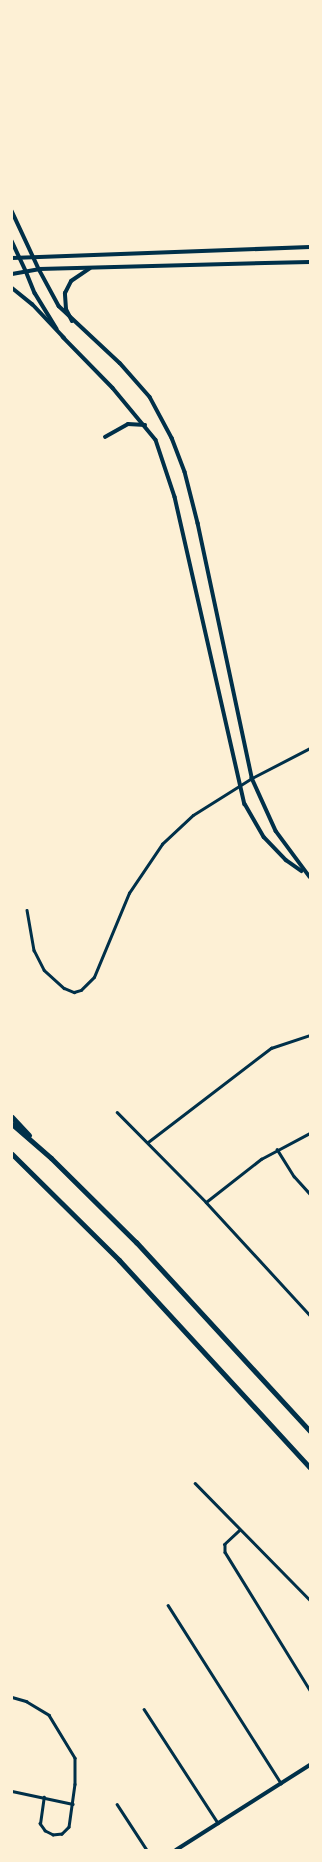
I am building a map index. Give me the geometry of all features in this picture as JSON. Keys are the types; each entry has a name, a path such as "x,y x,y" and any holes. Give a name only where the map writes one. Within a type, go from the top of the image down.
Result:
{"highway":[{"path":"12,1117 136,1242 310,1431"},
{"path":"12,1124 51,1158"},
{"path":"12,1154 119,1260 310,1468"}],"main road":[{"path":"12,258 310,247"},
{"path":"12,274 39,269 310,262"},
{"path":"72,320 66,309 65,293 76,277 92,268"},
{"path":"12,288 32,304 64,338"}],"street":[{"path":"12,211 53,296 72,320 120,363 150,397 179,455 198,523 252,778 273,826 310,877"},
{"path":"12,240 43,307 64,338 113,388 156,440 175,497 245,804 259,831 286,860 305,872"},
{"path":"105,437 128,424 145,425"},
{"path":"27,910 34,950 44,970 64,988 74,992 81,990 91,982 99,969 129,893 154,854 193,815 252,778 310,748"},
{"path":"148,1142 271,1048 310,1035"},
{"path":"117,1112 206,1202 310,1315"},
{"path":"206,1202 277,1149 310,1133"},
{"path":"277,1149 294,1176 310,1194"},
{"path":"195,1483 310,1600"},
{"path":"240,1530 225,1544 225,1552 310,1690"},
{"path":"168,1605 282,1783"},
{"path":"12,1697 26,1701 49,1714 74,1758 72,1804 69,1827 62,1834 53,1835 45,1831 40,1824 44,1797"},
{"path":"144,1709 218,1823"},
{"path":"176,1850 310,1765"},
{"path":"12,1791 72,1804"},
{"path":"117,1804 147,1850"}]}
